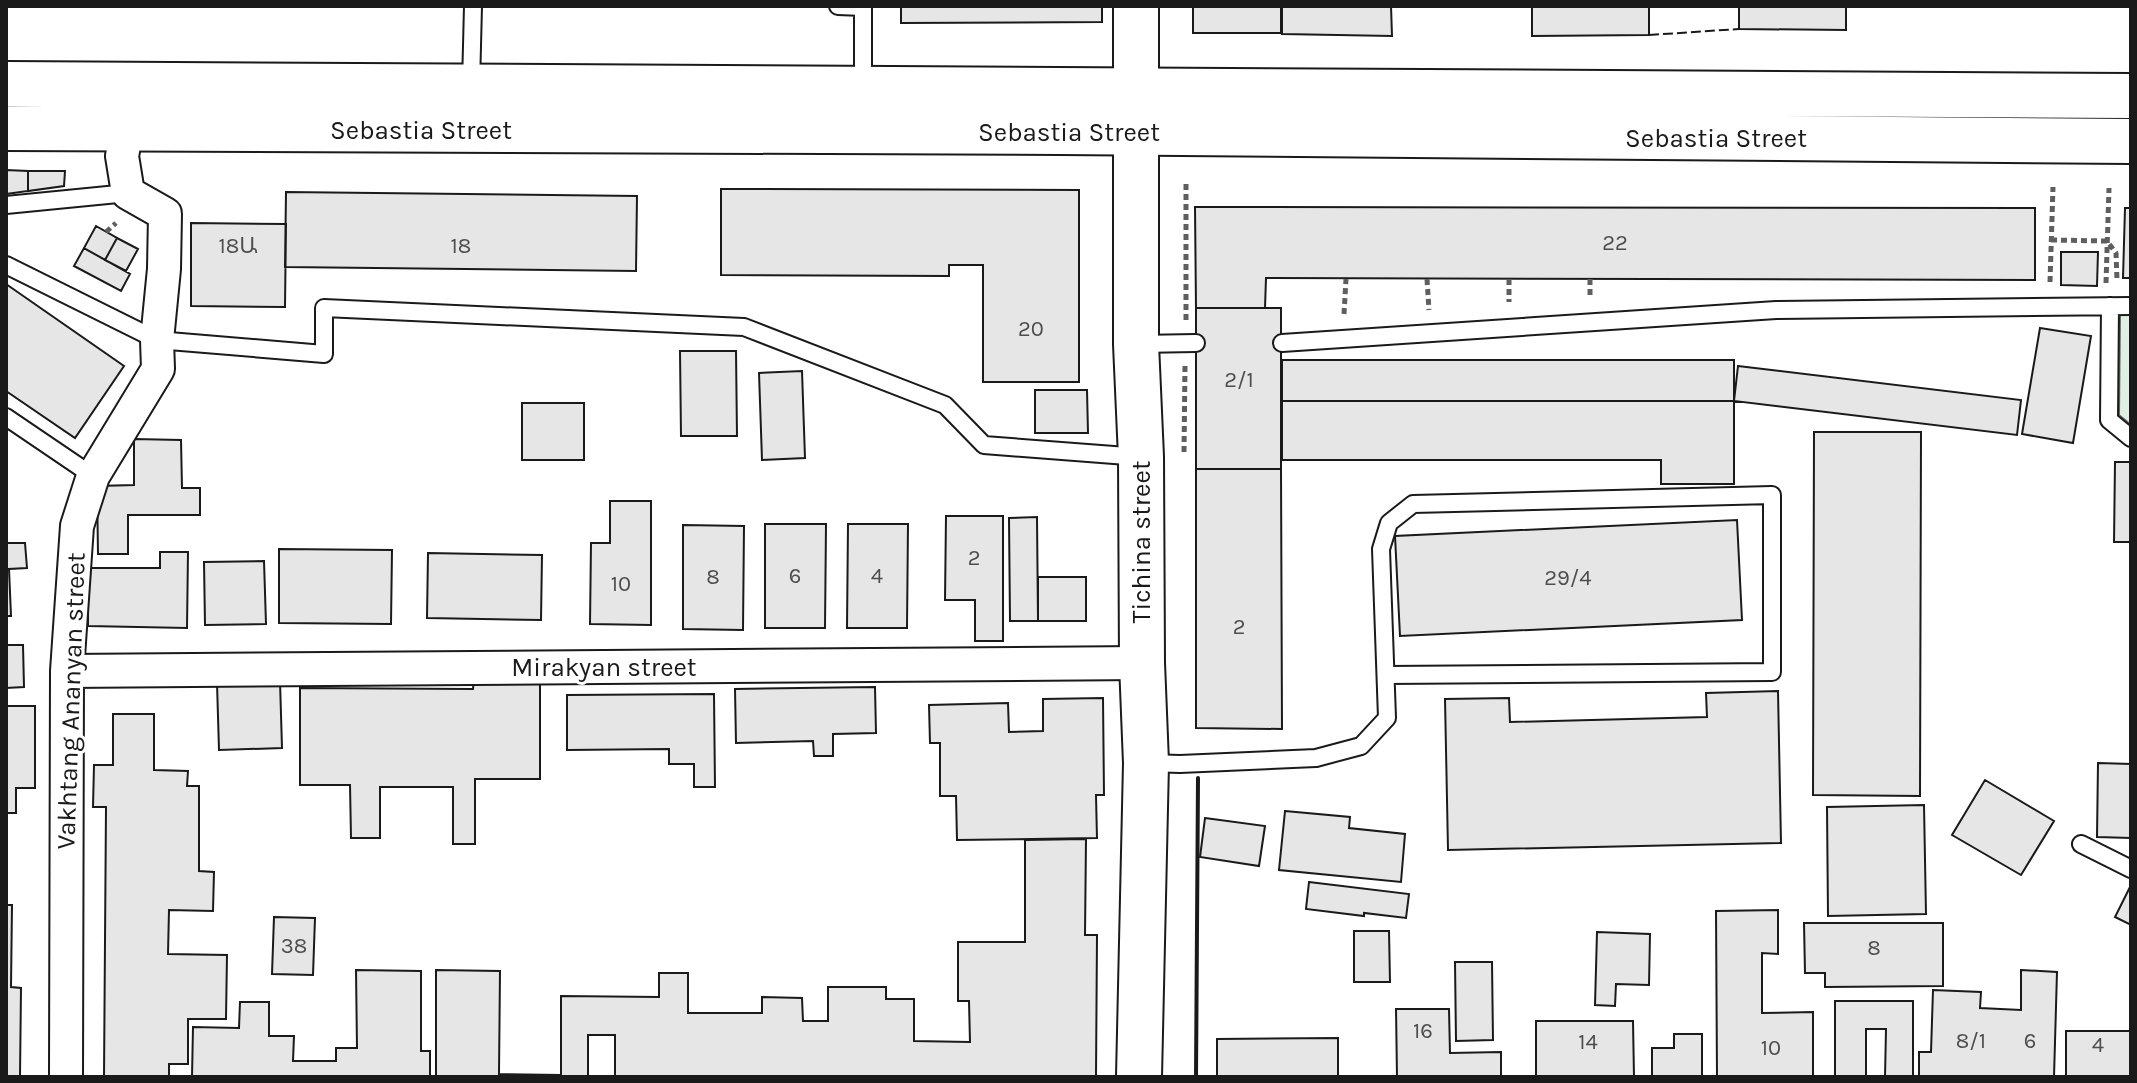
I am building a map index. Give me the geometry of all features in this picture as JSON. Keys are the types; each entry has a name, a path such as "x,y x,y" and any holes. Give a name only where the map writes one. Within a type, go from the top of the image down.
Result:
{"main road":[{"name":"Tichina street","path":"1136,6 1136,344 1146,763 1139,1077"},
{"name":"Sebastia Street","path":"6,84 863,89 1135,111 2131,141"},
{"name":"Sebastia Street","path":"6,128 127,129 2131,96"}],"street":[{"path":"127,129 122,156 128,193"},
{"name":"Vakhtang Ananyan street","path":"66,1077 67,671 77,526 93,476 158,369 165,214 128,193"},
{"name":"Mirakyan street","path":"67,671 1142,663"}],"lane":[{"path":"471,87 473,6"},
{"path":"838,6 863,6 863,89"},
{"path":"6,205 128,193"},
{"path":"6,265 157,340 324,354 324,308 744,327 945,405 984,445 1141,457"},
{"path":"2108,306 2109,420 2131,438"},
{"path":"1282,343 1776,310 2131,306"},
{"path":"1136,344 1196,343"},
{"path":"6,417 93,476"},
{"path":"1146,763 1316,758 1361,746 1387,718 1381,549 1389,523 1413,504 1772,495 1772,672 1386,675"},
{"path":"2081,844 2131,869"}],"path":[{"path":"2051,258 2053,187"},
{"path":"2108,306 2109,188"},
{"path":"2051,240 2107,241"},
{"path":"2079,241 2080,252"},
{"path":"2107,241 2116,253 2117,264"},
{"path":"1343,339 1346,279"}],"green space":[{"path":"2120,315 2131,315 2131,425 2119,415"}],"building":[{"path":"901,6 1102,6 1102,22 901,23"},
{"path":"1193,6 1281,6 1281,33 1193,33"},
{"path":"1282,6 1391,6 1392,36 1282,34"},
{"path":"1532,6 1649,6 1649,35 1532,36"},
{"path":"1739,6 1846,6 1846,30 1739,29"},
{"path":"6,170 28,171 28,191 6,194"},
{"path":"28,171 65,171 64,186 28,191"},
{"path":"721,189 1079,190 1079,382 983,382 983,265 949,265 949,276 721,275"},
{"path":"286,192 637,196 636,271 285,267"},
{"path":"1195,207 2035,208 2035,280 1266,278 1265,308 1196,308"},
{"path":"2125,208 2131,208 2131,278 2123,278"},
{"path":"191,223 286,224 285,307 191,306"},
{"path":"96,226 117,238 105,260 84,248"},
{"path":"117,238 138,249 126,271 105,260"},
{"path":"84,248 130,274 121,291 74,266"},
{"path":"2061,252 2098,252 2097,286 2061,285"},
{"path":"6,284 124,366 75,438 6,391"},
{"path":"1196,308 1281,308 1281,469 1196,469"},
{"path":"2040,328 2091,336 2073,443 2022,434"},
{"path":"680,351 736,351 737,436 681,436"},
{"path":"1282,360 1734,360 1734,401 1282,401"},
{"path":"1738,366 2021,400 2017,435 1734,401"},
{"path":"802,371 805,458 762,460 759,373"},
{"path":"1035,390 1087,390 1088,433 1035,433"},
{"path":"1282,401 1734,401 1734,484 1661,484 1661,460 1282,460"},
{"path":"522,403 584,403 584,460 522,460"},
{"path":"1814,432 1921,432 1920,796 1813,795"},
{"path":"134,439 181,440 182,488 200,488 200,515 128,515 128,554 98,554 97,486 134,485"},
{"path":"2115,462 2131,462 2131,542 2114,542"},
{"path":"1196,469 1281,469 1282,729 1196,728"},
{"path":"610,501 651,501 651,625 590,624 591,543 610,543"},
{"path":"946,516 1003,516 1003,641 975,641 975,600 945,600"},
{"path":"1037,517 1038,621 1010,621 1009,518"},
{"path":"1737,520 1742,620 1400,636 1395,536"},
{"path":"6,524 7,543 25,543 27,568 9,569 11,616 6,616"},
{"path":"765,524 826,524 825,628 765,628"},
{"path":"848,524 908,524 907,628 847,628"},
{"path":"683,525 744,526 743,630 683,629"},
{"path":"279,549 392,550 391,624 279,623"},
{"path":"160,552 188,552 187,628 88,626 88,568 160,568"},
{"path":"428,553 542,555 541,620 427,618"},
{"path":"264,561 266,624 205,625 204,562"},
{"path":"1038,577 1086,577 1086,621 1038,621"},
{"path":"6,645 23,645 24,687 6,688"},
{"path":"474,678 540,678 540,779 475,779 475,844 453,844 453,787 380,787 380,838 351,838 350,785 300,785 300,688 473,689"},
{"path":"280,681 282,748 219,750 217,683"},
{"path":"875,687 876,733 833,734 833,756 814,756 813,741 736,743 735,689"},
{"path":"1778,691 1781,843 1448,850 1445,699 1509,698 1510,722 1707,717 1706,693"},
{"path":"714,694 715,787 694,787 694,764 669,764 669,749 567,750 567,695"},
{"path":"1103,698 1104,795 1096,795 1097,838 957,840 956,796 940,796 940,743 930,743 929,705 1008,703 1009,732 1043,731 1043,699"},
{"path":"6,706 35,706 35,788 16,788 16,813 6,813"},
{"path":"113,714 154,714 154,770 188,771 187,786 199,786 199,871 214,872 213,911 169,910 168,954 227,955 226,1019 188,1019 188,1064 169,1064 169,1077 104,1077 106,807 93,807 94,765 113,765"},
{"path":"2098,763 2131,764 2131,838 2097,837"},
{"path":"1985,780 2054,821 2021,875 1952,835"},
{"path":"1924,805 1926,914 1828,916 1827,807"},
{"path":"1285,811 1350,817 1349,828 1405,834 1401,882 1279,870"},
{"path":"1205,818 1265,826 1259,866 1200,857"},
{"path":"1086,839 1085,935 1097,935 1096,1077 615,1077 615,1035 588,1035 588,1077 436,1077 436,970 500,971 499,1074 561,1075 561,996 659,997 659,973 688,973 688,1013 762,1013 762,997 802,998 803,1021 828,1021 828,987 886,987 886,999 914,999 914,1041 970,1042 969,1001 958,1001 958,942 1025,942 1025,840"},
{"path":"1309,882 1409,894 1406,918 1306,909"},
{"path":"2131,885 2131,925 2115,917"},
{"path":"6,905 12,905 11,987 21,988 20,1077 6,1077"},
{"path":"1778,910 1778,954 1762,953 1762,1013 1813,1012 1813,1077 1717,1077 1716,911"},
{"path":"274,917 315,918 313,975 272,974"},
{"path":"1804,923 1943,923 1943,986 1825,987 1825,973 1805,973"},
{"path":"1354,931 1389,931 1390,982 1354,982"},
{"path":"1597,932 1650,934 1649,985 1616,984 1615,1006 1595,1005"},
{"path":"1455,962 1492,962 1493,1040 1456,1041"},
{"path":"356,970 421,971 421,1051 430,1051 430,1077 192,1077 193,1027 239,1028 240,1002 269,1002 269,1036 294,1036 293,1061 336,1061 336,1048 357,1048"},
{"path":"2021,970 2057,972 2054,1077 1919,1077 1919,1052 1931,1052 1933,990 1981,992 1980,1008 2021,1010"},
{"path":"1835,1001 1913,1001 1913,1077 1885,1077 1886,1029 1866,1029 1866,1077 1835,1077"},
{"path":"1396,1009 1449,1009 1450,1053 1501,1052 1501,1077 1397,1077"},
{"path":"1536,1021 1633,1021 1634,1077 1536,1077"},
{"path":"2066,1031 2130,1031 2131,1077 2066,1077"},
{"path":"1674,1034 1702,1034 1702,1077 1652,1077 1652,1048 1674,1048"},
{"path":"1338,1038 1338,1077 1217,1077 1217,1039"}],"fence":[{"path":"1649,35 1739,29"}],"wall":[{"path":"1196,1077 1198,778"}]}
